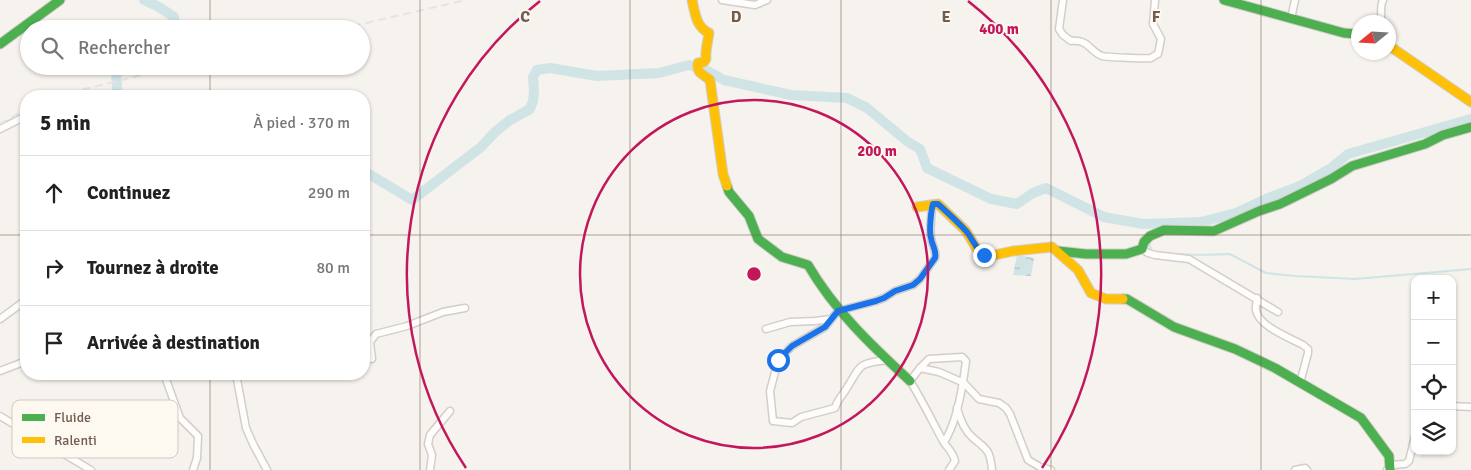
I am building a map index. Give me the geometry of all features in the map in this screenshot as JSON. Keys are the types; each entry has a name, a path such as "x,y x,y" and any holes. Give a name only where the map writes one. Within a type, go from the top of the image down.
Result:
{"street":[{"path":"33,20 60,0"},
{"path":"692,0 699,26 703,32 709,34 708,45 705,50 706,58 697,67 698,71 710,80 723,174 729,192 749,216 758,239 782,257 808,265 818,284 838,311 856,331 910,381 944,442 953,454 955,461 949,470"},
{"path":"722,0 755,5 767,0"},
{"path":"1063,0 1059,29 1071,41 1079,40 1086,43 1104,57 1145,59 1152,58 1158,54 1161,39 1153,24 1155,0"},
{"path":"1224,0 1351,34"},
{"path":"1291,19 1295,0"},
{"path":"1382,15 1381,4 1383,0"},
{"path":"0,44 20,29"},
{"path":"1396,50 1471,102"},
{"path":"0,129 20,119"},
{"path":"1142,248 1144,242 1150,236 1164,230 1214,230 1280,204 1331,179 1352,166 1425,144 1443,135 1471,127"},
{"path":"888,360 865,364 858,368 835,408 801,417 792,423 773,421 770,391 778,360 792,346 825,327 838,311 884,298 895,291 913,285 920,279 936,254 931,238 933,204"},
{"path":"917,207 938,204 966,231 978,251 984,255 990,256 1013,251 1052,247 1078,270 1091,293 1106,299 1127,299 1174,327 1235,349 1275,368 1360,418 1389,456 1389,469 1398,464 1405,464 1409,461 1411,453"},
{"path":"1058,251 1086,254 1126,254 1142,248"},
{"path":"1142,248 1148,253 1155,255 1189,259 1278,312"},
{"path":"1257,298 1256,309 1258,317 1270,328 1308,349 1300,383"},
{"path":"0,319 20,304"},
{"path":"370,360 372,360 370,342 376,334 407,326 443,312 465,308"},
{"path":"766,329 790,322 815,322 831,319"},
{"path":"910,381 929,360 962,356 966,361 964,383 950,434 944,442"},
{"path":"0,371 20,363"},
{"path":"920,368 939,372 964,383 979,399 999,404 1006,408 1028,460 1051,470"},
{"path":"166,380 173,400"},
{"path":"237,380 246,428 252,444 267,470"},
{"path":"1456,406 1471,407"},
{"path":"957,407 964,427 988,450 992,470"},
{"path":"430,470 432,455 428,444 430,435 450,410"},
{"path":"178,412 180,418 198,436 197,458 193,470"},
{"path":"0,416 12,423"},
{"path":"71,458 91,470"},
{"path":"1296,470 1305,468 1307,470"}],"water":[{"path":"1017,255 1034,258 1031,276 1013,275"}],"waterway":[{"path":"144,0 159,7 174,17 174,20"},
{"path":"370,175 412,200 481,147 510,120 530,109 534,91 533,77 537,70 550,68 597,76 659,73 689,65 706,70 724,80 791,95 847,98 867,108 908,142 920,149 927,168 991,199 1017,204 1033,193 1046,188 1104,217 1143,224 1201,222 1236,213 1300,186 1331,168 1348,154 1471,119"},
{"path":"116,75 117,90"},
{"path":"1149,243 1152,252"},
{"path":"1171,254 1230,254 1266,273 1295,276 1355,279 1471,269"}],"railway":[{"path":"370,22 466,0"},
{"path":"81,90 142,75"},
{"path":"0,124 20,112"}],"traffic: fast":[{"path":"33,20 60,0"},
{"path":"1224,0 1351,34"},
{"path":"0,44 20,29"},
{"path":"1058,251 1086,254 1126,254 1142,249 1144,242 1150,236 1164,230 1214,231 1280,204 1331,179 1352,166 1425,144 1443,135 1471,127"},
{"path":"727,186 729,192 749,216 758,239 782,257 808,265 842,312 868,341 910,381"},
{"path":"1123,299 1127,299 1174,327 1235,349 1275,368 1361,418 1389,456 1390,470"}],"traffic: slow":[{"path":"692,0 695,15 701,27 709,33 706,59 704,62 698,63 698,69 710,80 723,174 727,186"},
{"path":"1396,50 1471,102"},
{"path":"917,207 938,204 966,231 978,251 984,255 990,256 1013,251 1052,247 1078,270 1091,293 1106,299 1123,299"}],"route":[{"path":"778,360 792,346 825,327 838,311 884,298 895,291 913,285 920,279 936,254 930,231 933,204 938,204 948,213 966,231 978,251 984,255"}]}
